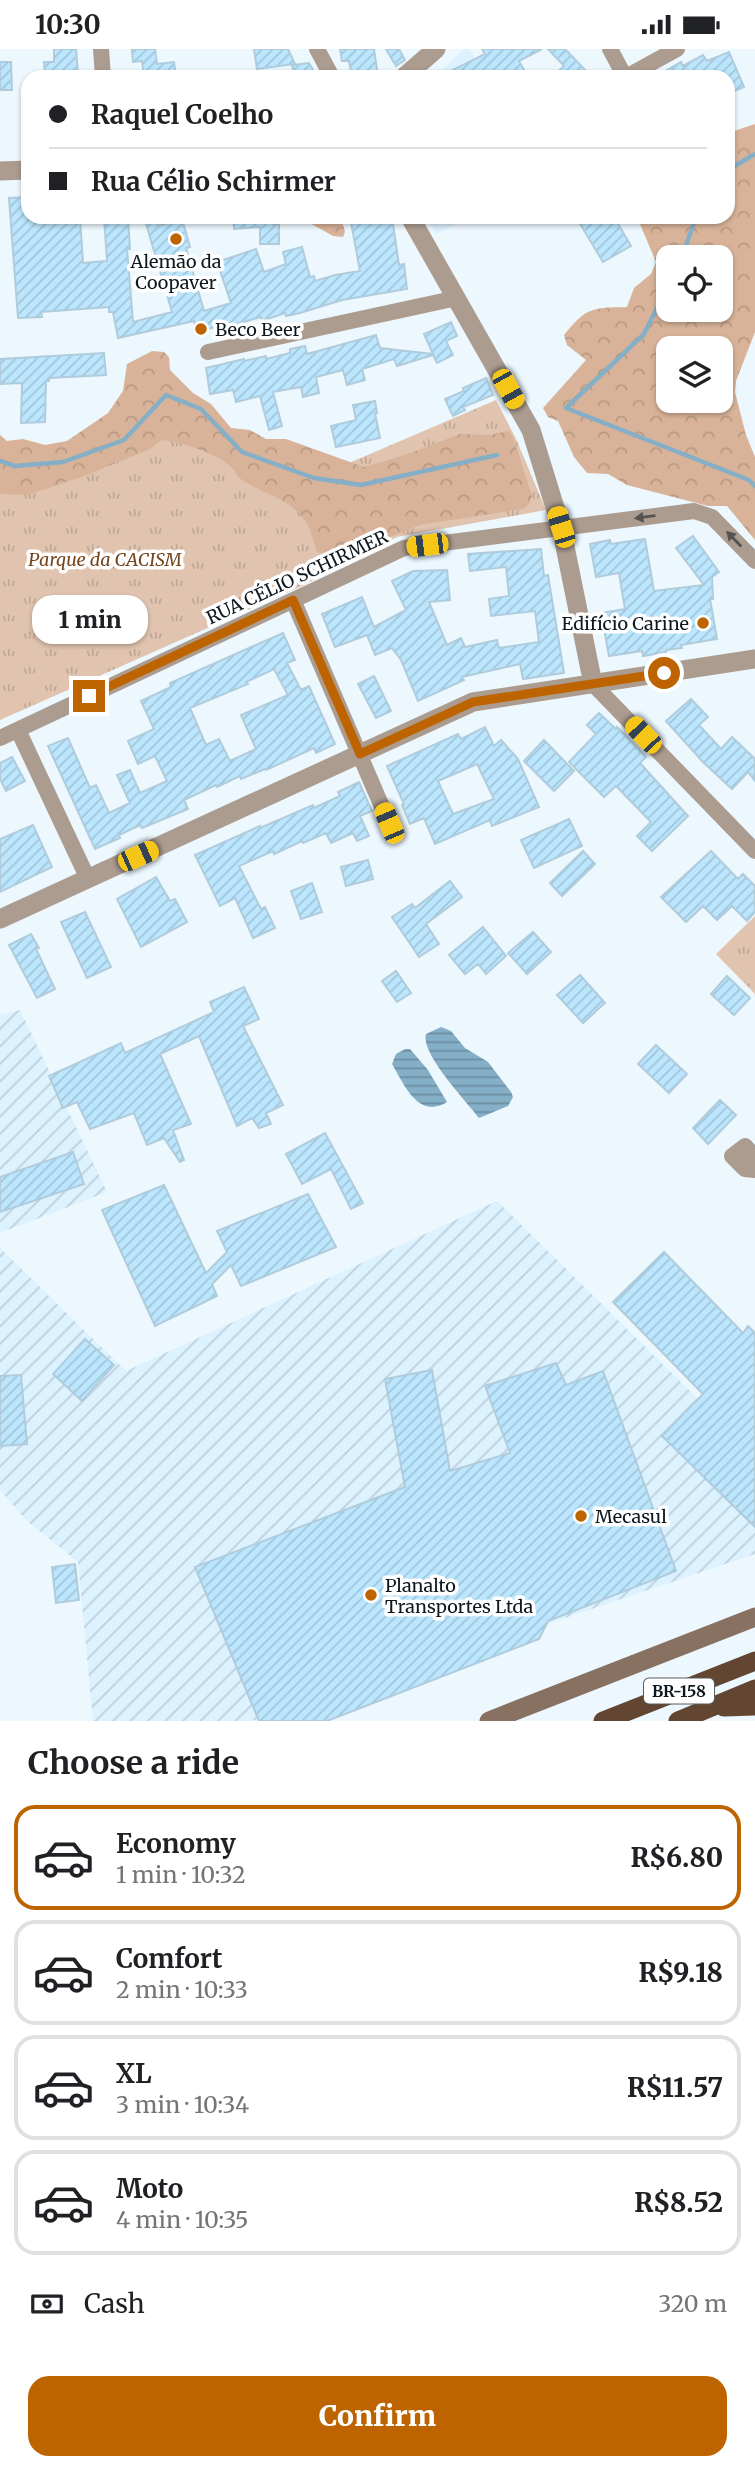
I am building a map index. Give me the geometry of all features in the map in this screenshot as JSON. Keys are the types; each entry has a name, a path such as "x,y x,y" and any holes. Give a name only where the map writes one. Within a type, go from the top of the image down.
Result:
{"highway":[{"name":"BR-158","path":"603,1721 755,1661"},
{"name":"BR-158","path":"677,1721 755,1689"},
{"name":"BR-158","path":"709,1708 755,1706"}],"main road":[{"name":"BR-158","path":"489,1721 755,1617"}],"street":[{"path":"101,49 102,70"},
{"path":"317,49 328,70"},
{"path":"412,70 436,49"},
{"path":"610,49 622,70"},
{"path":"639,70 677,49"},
{"path":"0,171 21,170"},
{"path":"414,224 531,430 561,527 593,684 755,851"},
{"path":"208,352 457,298"},
{"name":"RUA CÉLIO SCHIRMER","path":"0,738 404,548 694,510 712,517 755,561"},
{"path":"293,600 389,823"},
{"path":"0,919 473,702 755,659"},
{"path":"18,730 88,879"},
{"path":"755,1157 745,1146 732,1156 745,1169 755,1170"}],"shaded area":[{"path":"464,49 469,49 481,70 442,70"},
{"path":"430,224 457,224 436,234"},
{"path":"20,1010 107,1192 0,1233 0,1015"},
{"path":"497,1201 755,1455 755,1554 547,1624 539,1639 251,1721 93,1721 78,1562 27,1521 0,1490 0,1248 126,1371"}],"green space":[{"path":"755,124 755,332 736,381 735,392 746,435 755,457 755,540 727,506 708,506 627,485 608,474 587,473 574,457 558,421 548,417 543,408 586,360 567,345 564,335 578,319 591,311 627,307 634,288 651,274 656,262 640,224 735,224 735,131"},
{"path":"312,224 343,224 343,237 333,236"},
{"path":"152,351 164,352 169,357 170,370 193,393 211,404 231,428 250,430 266,439 286,439 364,467 460,434 490,435 508,431 513,437 532,496 529,504 523,509 420,525 338,558 317,552 302,517 282,500 249,485 221,459 170,441 162,440 150,449 87,475 28,495 0,494 0,435 7,441 23,439 45,445 67,441 108,413 123,391 127,364"},
{"name":"Parque da CACISM","path":"166,395 242,452 314,478 496,400 517,441 546,510 397,537 300,587 0,720 0,461 15,466"},
{"path":"755,916 755,994 716,954"}],"water":[{"path":"441,1027 451,1031 465,1048 488,1062 511,1092 513,1097 508,1106 479,1118 445,1077 430,1053 426,1034"},
{"path":"410,1049 428,1070 447,1102 428,1106 420,1103 407,1090 392,1064 396,1054"}],"building":[{"path":"54,49 76,49 78,70 45,70 44,62 54,62"},
{"path":"132,49 155,49 157,64 174,62 175,70 143,70 142,61 133,62"},
{"path":"254,49 288,49 295,64 257,69"},
{"path":"340,49 374,49 377,70 351,70 349,61 342,61"},
{"path":"386,49 399,49 405,60 396,66"},
{"path":"482,49 542,49 519,61 524,70 453,70 485,54"},
{"path":"548,49 565,49 585,70 560,70 564,66"},
{"path":"729,52 744,87 735,91 735,70 667,70 681,62 683,66 703,55 707,61"},
{"path":"0,62 11,62 12,90 0,90"},
{"path":"309,63 313,70 293,70 292,65"},
{"path":"21,197 21,224 80,224 83,263 107,261 104,224 128,224 130,249 127,249 133,322 172,312 146,224 183,224 190,247 186,248 204,311 231,303 217,262 256,249 264,272 286,264 283,252 302,247 310,277 314,276 315,281 360,271 351,224 393,224 399,265 404,264 407,289 342,300 262,321 261,317 222,328 221,326 197,331 194,321 118,338 113,312 109,312 109,307 41,312 42,317 18,318 9,198"},
{"path":"234,224 279,224 279,244 260,244 260,227 234,229"},
{"path":"580,224 618,224 631,246 603,262"},
{"path":"451,322 457,336 446,341 453,355 437,363 433,355 397,366 394,359 362,369 365,380 347,385 343,370 316,377 319,393 303,397 301,387 273,392 282,426 269,430 260,396 236,402 233,390 210,394 206,368 244,359 266,356 266,359 305,346 307,354 376,335 380,348 433,354 424,334"},
{"path":"104,353 106,375 49,378 49,381 46,381 45,422 21,423 22,383 0,384 0,359"},
{"path":"486,378 493,395 463,407 465,410 453,416 445,399"},
{"path":"375,401 380,438 336,447 331,426 356,420 353,405"},
{"path":"693,536 719,572 712,577 713,599 710,599 717,639 681,645 682,648 643,656 642,651 609,656 601,613 625,609 619,573 596,577 590,544 610,540 611,544 645,539 654,591 704,585 676,548"},
{"path":"541,549 544,576 548,575 564,673 523,679 520,664 462,677 464,680 418,701 401,660 392,648 375,655 367,635 335,647 322,614 362,597 374,627 406,610 392,581 413,571 447,570 450,600 429,602 447,645 461,638 465,647 497,640 499,648 539,642 535,611 491,616 489,599 509,596 506,567 470,571 468,554"},
{"path":"283,633 295,660 287,663 301,690 309,686 335,744 316,753 314,748 266,770 241,779 240,776 217,787 216,785 184,800 188,809 142,828 140,825 95,849 48,746 68,738 90,788 96,785 109,813 130,803 117,775 130,770 140,793 167,781 155,756 138,764 128,741 154,729 141,701 171,687 170,683","holes":["274,669 288,695 241,715 256,749 230,761 219,739 206,745 190,708 248,684 246,682"]},
{"path":"374,676 391,711 376,718 358,684"},
{"path":"691,699 708,717 699,725 721,749 732,737 755,759 755,781 748,772 732,789 666,721"},
{"path":"599,713 646,757 640,763 688,816 652,851 637,836 651,822 616,786 604,797 569,762 596,734 587,725"},
{"path":"485,727 494,746 501,740 518,759 539,807 492,826 490,820 435,844 424,818 410,824 387,766 458,734 461,739","holes":["477,764 494,799 453,814 438,781"]},
{"path":"544,740 574,771 554,791 524,761"},
{"path":"12,757 25,781 6,791 0,779 0,763"},
{"path":"359,782 372,811 360,816 369,836 357,841 353,833 331,843 326,833 239,866 261,909 265,907 275,928 253,938 235,898 220,906 195,855 313,805 314,808 340,796 338,792"},
{"path":"569,819 582,846 534,868 521,840"},
{"path":"33,825 52,867 0,892 0,839"},
{"path":"583,851 595,864 562,896 550,883"},
{"path":"711,851 738,879 743,874 755,886 755,912 747,921 732,906 717,920 703,906 686,922 661,897"},
{"path":"368,860 373,879 346,886 341,867"},
{"path":"156,877 170,901 175,899 187,922 141,947 117,899"},
{"path":"450,881 462,897 426,924 439,944 419,957 392,917 412,904 415,908"},
{"path":"312,883 322,912 301,919 291,891"},
{"path":"85,912 111,967 87,978 61,922"},
{"path":"483,927 506,956 486,974 478,964 465,974 449,955"},
{"path":"533,932 551,952 527,974 508,953"},
{"path":"31,934 55,989 37,998 9,945"},
{"path":"396,971 411,993 397,1002 382,981"},
{"path":"580,975 605,1003 583,1023 557,995"},
{"path":"727,976 750,998 734,1015 711,994"},
{"path":"244,987 259,1019 243,1026 283,1105 266,1113 271,1124 259,1128 252,1118 237,1126 199,1036 160,1054 191,1124 173,1130 184,1160 180,1162 164,1138 147,1145 134,1113 90,1129 77,1102 63,1108 49,1076 121,1043 125,1053 214,1012 210,1002"},
{"path":"656,1045 687,1074 669,1093 638,1064"},
{"path":"720,1100 736,1115 708,1144 693,1128"},
{"path":"325,1133 363,1203 351,1209 331,1169 302,1184 286,1154"},
{"path":"73,1152 84,1184 0,1212 0,1177"},
{"path":"164,1185 206,1273 227,1252 217,1231 308,1194 336,1247 241,1286 231,1265 212,1284 217,1296 155,1326 102,1210"},
{"path":"664,1252 743,1333 748,1326 755,1333 755,1527 662,1436 703,1394 613,1302"},
{"path":"85,1339 114,1365 82,1401 53,1374"},
{"name":"Planalto Transportes Ltda","path":"556,1363 566,1385 603,1371 676,1571 548,1621 539,1639 327,1721 259,1721 195,1567 405,1487 385,1379 432,1370 450,1471 510,1453 485,1386"},
{"path":"21,1375 27,1444 0,1446 0,1376"},
{"path":"75,1564 79,1600 56,1603 52,1567"}],"waterway":[{"path":"735,166 755,154"},
{"path":"686,245 694,224"},
{"path":"656,310 644,334 566,408 749,480 755,486"},
{"path":"0,461 15,466 63,462 124,440 166,395 201,409 242,452 314,478 361,485 497,455"}],"place":[{"name":"Alemão da Coopaver","path":"176,239"},
{"name":"Beco Beer","path":"201,329"},
{"name":"Edifício Carine","path":"703,623"},
{"name":"Mecasul","path":"581,1516"},
{"name":"Planalto Transportes Ltda","path":"371,1595"}],"route":[{"path":"89,696 293,600 360,754 473,702 664,673"}]}
